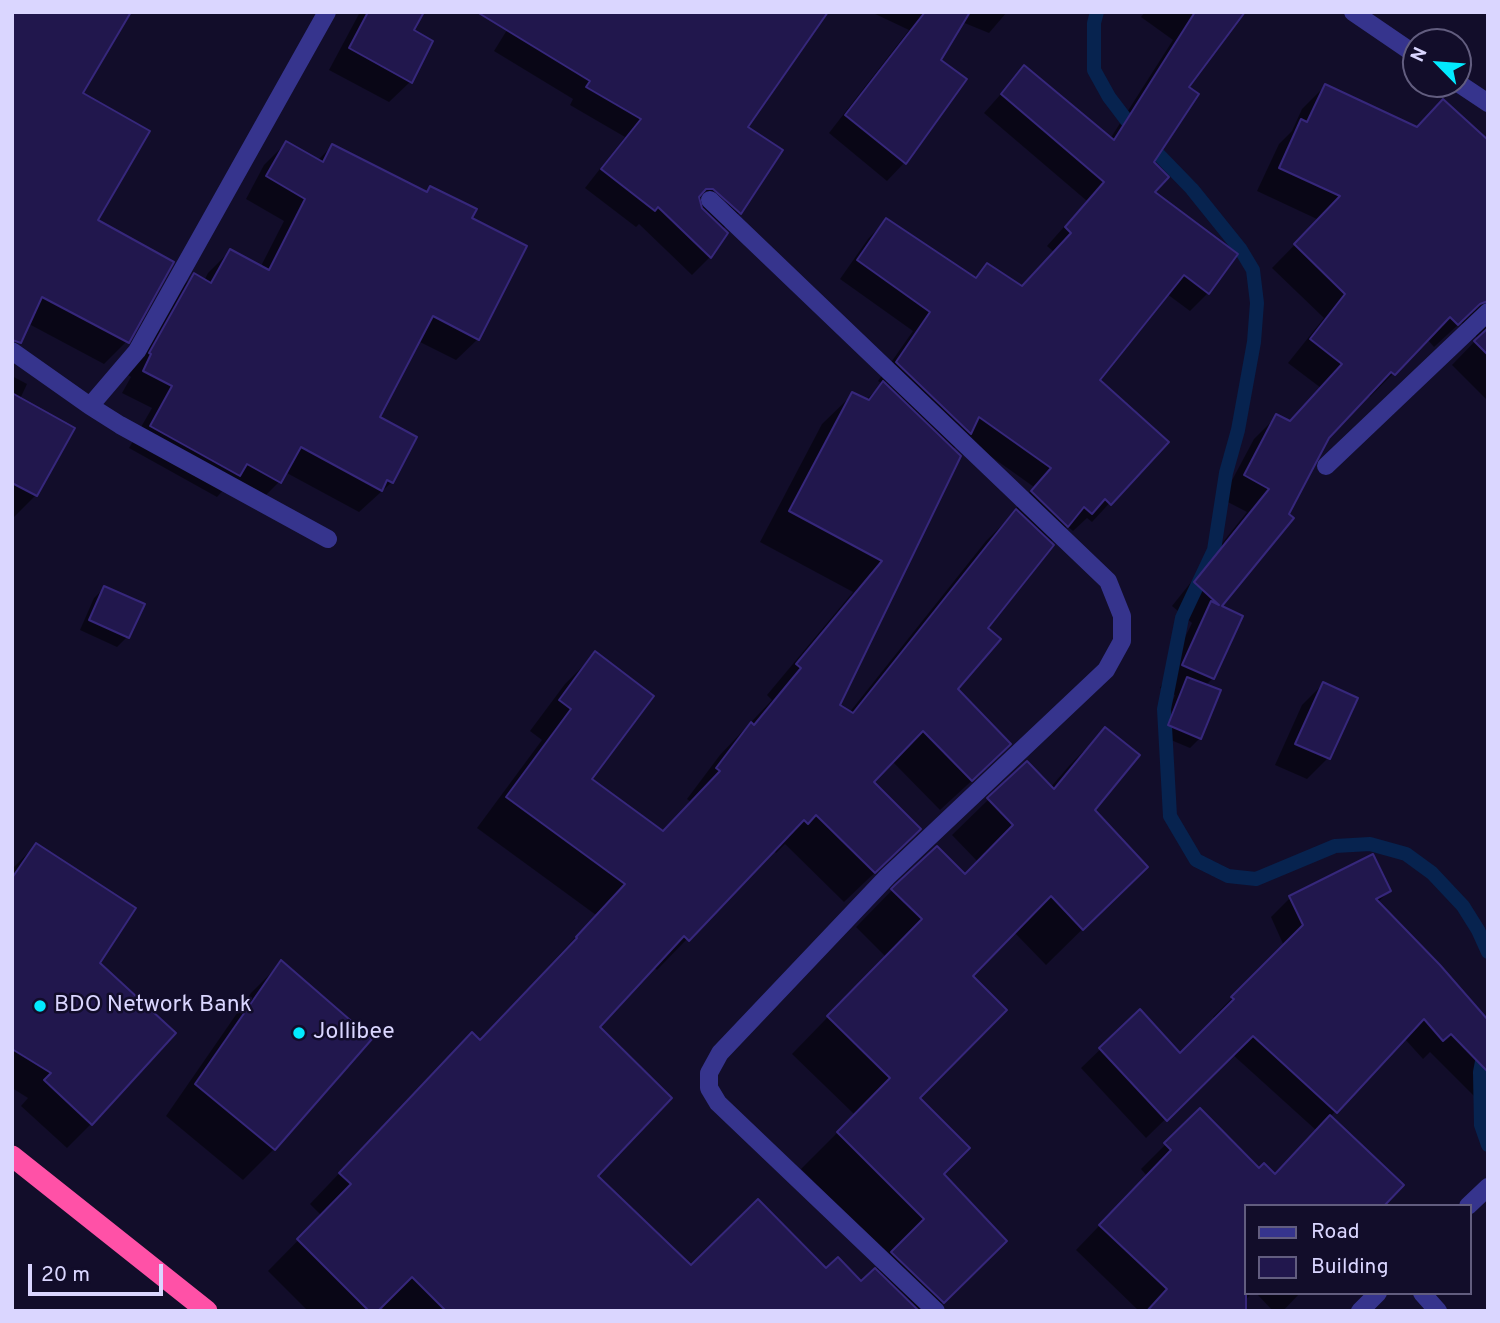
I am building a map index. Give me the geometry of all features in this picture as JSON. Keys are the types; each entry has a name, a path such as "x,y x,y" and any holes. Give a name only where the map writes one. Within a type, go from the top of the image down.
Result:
{"highway":[{"path":"12,1156 207,1311"}],"street":[{"path":"90,406 137,351 327,12"},
{"path":"1353,12 1402,45"},
{"path":"1472,92 1488,103"},
{"path":"710,200 1108,581 1122,615 1122,641 1106,670 887,877 720,1053 709,1073 709,1088 718,1103 936,1311"},
{"path":"1326,466 1488,312"},
{"path":"12,351 120,425 328,539"},
{"path":"1470,1204 1488,1187"},
{"path":"1360,1311 1376,1295"},
{"path":"1424,1295 1438,1311"}],"building":[{"path":"12,12 131,12 83,93 150,131 98,220 174,262 129,343 42,297 21,343 12,340"},
{"path":"368,12 424,12 414,30 433,41 412,83 349,48"},
{"path":"477,12 828,12 748,127 783,150 741,214 713,189 706,189 699,197 702,208 728,233 711,258 658,207 655,211 601,169 641,119 586,87 590,81"},
{"path":"925,12 970,12 941,60 967,79 906,164 845,115"},
{"path":"1195,12 1245,12 1189,87 1199,94 1154,162 1169,177 1155,192 1238,254 1209,294 1184,275 1100,380 1169,442 1111,505 1105,499 1092,514 1084,507 1068,527 1031,491 1051,468 979,417 971,434 896,362 930,312 857,260 886,218 976,278 987,263 1022,286 1071,233 1065,227 1104,182 1001,94 1024,65 1114,140"},
{"path":"1325,84 1417,127 1443,99 1488,140 1488,301 1480,304 1458,325 1450,317 1395,375 1391,372 1329,438 1289,514 1294,518 1222,606 1243,616 1214,679 1182,665 1211,601 1219,605 1194,582 1269,489 1244,475 1276,414 1290,421 1342,364 1310,339 1345,294 1294,244 1340,196 1279,168 1301,119 1307,122"},
{"path":"286,141 323,162 332,144 427,192 430,186 477,209 472,218 527,246 479,340 433,316 380,417 417,437 393,483 387,480 382,491 301,447 281,483 247,464 240,476 150,426 172,386 143,371 151,354 149,353 194,273 211,283 230,249 269,270 305,199 266,176"},
{"path":"1488,328 1488,355 1474,341"},
{"path":"883,381 961,456 840,705 853,713 1016,509 1054,545 988,628 1001,639 958,689 1011,744 972,781 923,731 874,782 921,829 875,873 816,815 808,824 804,820 689,941 684,936 600,1027 672,1098 598,1176 691,1265 758,1199 826,1268 838,1257 861,1281 875,1268 919,1311 446,1311 412,1277 378,1311 369,1311 297,1239 351,1184 339,1173 472,1032 480,1040 625,884 506,797 571,709 559,700 595,651 654,696 592,779 663,831 720,771 716,768 751,722 754,725 801,668 796,664 882,561 789,511 852,392 869,400"},
{"path":"12,393 75,428 37,496 12,483"},
{"path":"104,586 145,604 129,638 89,620"},
{"path":"1187,677 1221,690 1201,739 1168,725"},
{"path":"1323,682 1358,698 1330,759 1295,744"},
{"path":"1105,727 1140,755 1095,810 1148,867 1083,930 1051,896 973,976 1007,1010 920,1098 970,1148 944,1174 1007,1241 944,1303 891,1252 924,1219 837,1132 890,1078 827,1016 922,919 891,889 937,846 965,874 1013,825 987,798 1027,761 1054,789"},
{"path":"36,843 136,908 100,963 176,1033 92,1125 44,1080 51,1073 12,1049 12,878"},
{"path":"1373,854 1391,891 1376,899 1440,965 1488,1020 1488,1072 1451,1034 1443,1041 1424,1019 1337,1113 1253,1036 1167,1121 1099,1048 1140,1009 1180,1053 1303,925 1289,896"},
{"path":"281,960 372,1039 275,1150 195,1084"},
{"path":"1200,1108 1259,1168 1264,1163 1275,1174 1330,1115 1404,1185 1386,1204 1244,1204 1246,1311 1147,1311 1167,1289 1099,1225 1171,1150 1164,1143"}],"waterway":[{"path":"1097,12 1094,23 1094,70 1109,97 1131,126 1192,189 1241,250 1253,270 1257,303 1254,342 1238,430 1226,473 1214,550 1182,618 1164,709 1170,816 1196,860 1228,876 1256,879 1335,846 1370,844 1406,854 1432,873 1463,906 1488,952"},
{"path":"1485,1046 1480,1072 1481,1125 1488,1145"}],"place":[{"name":"BDO Network Bank","path":"40,1006"},
{"name":"Jollibee","path":"299,1033"}]}
